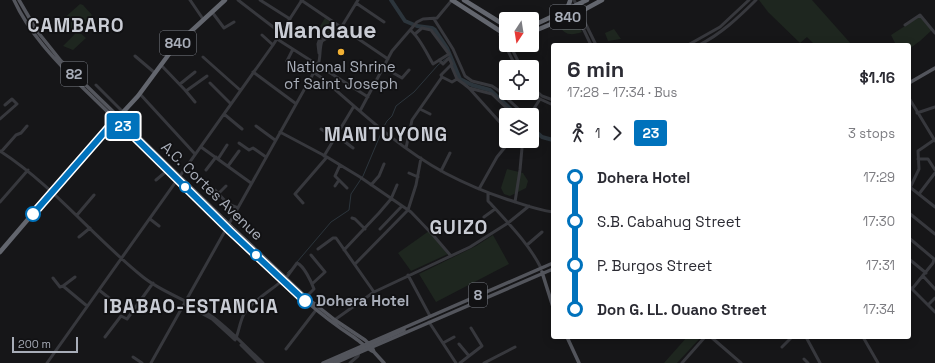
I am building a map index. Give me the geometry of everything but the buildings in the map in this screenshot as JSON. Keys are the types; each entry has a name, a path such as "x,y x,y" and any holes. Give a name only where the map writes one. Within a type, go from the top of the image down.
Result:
{"highway":[{"name":"840","path":"0,252 52,191 140,94 175,46 225,0"},
{"path":"452,0 499,30"},
{"path":"464,0 499,22"},
{"name":"840","path":"539,23 567,10 573,2 586,0"},
{"name":"840","path":"539,29 578,13 602,0"},
{"path":"566,18 580,22"}],"main road":[{"name":"A.C. Cortes Avenue","path":"14,0 26,22 41,43 73,76 253,250 333,321 353,337 366,344"},
{"name":"A.C. Cortes Avenue","path":"19,0 37,31 73,76"},
{"path":"911,82 935,68"},
{"name":"A.C. Cortes Avenue","path":"154,154 168,170 178,178"},
{"name":"8","path":"335,363 421,323 430,316 551,264"},
{"path":"541,268 551,301"},
{"name":"8","path":"323,363 375,340 421,323 429,322 551,269"},
{"name":"A.C. Cortes Avenue","path":"284,278 316,310 362,338 384,363"},
{"name":"8","path":"330,363 421,323"},
{"path":"353,337 356,343 354,349"},
{"path":"362,338 375,340 374,343 378,344"},
{"path":"568,339 579,363"}],"street":[{"path":"190,0 203,19"},
{"path":"238,0 281,32"},
{"path":"260,0 290,19"},
{"path":"47,363 273,45 302,0 388,58"},
{"path":"360,111 392,51 416,23 423,19 434,19 440,16 452,0"},
{"path":"692,43 720,27 749,0"},
{"path":"703,43 728,27 756,0"},
{"path":"152,363 317,65 319,45 322,36 333,33 341,27 356,1 384,22"},
{"path":"573,2 595,43"},
{"path":"212,12 224,28 234,22"},
{"path":"578,13 580,22 590,43"},
{"path":"905,25 921,15 935,33"},
{"path":"434,19 453,49 463,74 472,81 492,86 517,108"},
{"path":"412,28 433,64 449,58 457,79 469,88 499,121"},
{"path":"415,34 422,28 434,32 449,54 440,61"},
{"path":"262,36 273,45"},
{"path":"277,39 368,97"},
{"path":"287,61 293,49"},
{"path":"135,56 156,73"},
{"path":"203,57 240,90"},
{"path":"161,65 195,102"},
{"path":"406,148 412,120 442,77 441,75 451,65"},
{"path":"383,67 402,78 409,70"},
{"path":"180,84 196,72"},
{"path":"253,72 295,103"},
{"path":"313,72 381,129 406,148 441,171 488,193 551,212"},
{"path":"186,91 207,76"},
{"path":"442,77 452,82 457,79"},
{"path":"210,83 231,104"},
{"path":"96,85 124,112"},
{"path":"469,88 492,94 507,108"},
{"path":"539,93 551,99"},
{"path":"140,94 196,154"},
{"path":"534,108 542,96"},
{"path":"0,119 16,104 12,99 5,105"},
{"path":"540,99 551,104"},
{"path":"911,102 935,140 918,151 919,169 911,187"},
{"path":"303,203 295,194 325,156 335,136 354,106"},
{"path":"917,113 935,107"},
{"path":"420,109 430,114"},
{"path":"224,114 242,128"},
{"path":"27,126 0,151 28,170 52,191 121,258 152,283 206,314 236,338 259,363"},
{"path":"256,126 275,140"},
{"path":"321,129 353,148"},
{"path":"280,132 340,165 408,210 433,234 451,256"},
{"path":"239,143 249,150 253,148 266,157"},
{"path":"206,170 227,145"},
{"path":"201,147 251,183"},
{"path":"479,189 497,157 504,148"},
{"path":"515,202 522,148"},
{"path":"228,166 238,151"},
{"path":"441,171 450,153"},
{"path":"355,264 408,210 418,177 421,158"},
{"path":"918,159 928,159 935,170"},
{"path":"371,185 379,176 384,164"},
{"path":"340,165 335,176 347,188"},
{"path":"0,202 28,170"},
{"path":"156,180 168,170"},
{"path":"408,173 418,177"},
{"path":"919,194 935,173"},
{"path":"335,186 339,180"},
{"path":"344,250 365,229 391,199 397,185"},
{"path":"218,194 226,186"},
{"path":"215,190 228,204 238,208"},
{"path":"911,190 919,194 933,206 935,201"},
{"path":"488,193 488,201 527,245 541,268"},
{"path":"77,215 94,195"},
{"path":"380,229 402,206"},
{"path":"333,321 374,292 470,246 508,223 529,206"},
{"path":"484,217 495,209"},
{"path":"911,215 935,234"},
{"path":"352,218 356,219 365,229"},
{"path":"150,219 159,226"},
{"path":"79,237 90,228"},
{"path":"527,245 542,232"},
{"path":"318,249 335,237 374,292"},
{"path":"911,240 934,259 934,262 926,273 912,289 935,312"},
{"path":"311,255 325,272 312,284"},
{"path":"911,261 926,273"},
{"path":"236,338 247,310 260,297 284,278 298,263 305,270 314,289 306,297"},
{"path":"408,275 430,316"},
{"path":"923,276 935,289"},
{"path":"63,286 75,277"},
{"path":"53,278 60,287 63,286 88,306"},
{"path":"105,337 121,316 127,319 152,283"},
{"path":"99,290 118,305"},
{"path":"928,305 935,298"},
{"path":"286,349 316,310"},
{"path":"429,322 456,363"},
{"path":"460,363 482,346 471,328"},
{"path":"228,332 263,363"},
{"path":"443,343 454,338"},
{"path":"682,363 703,339"},
{"path":"712,339 741,363"},
{"path":"782,347 790,339"},
{"path":"807,339 819,362"},
{"path":"864,339 878,363"},
{"path":"459,344 469,356"},
{"path":"484,363 515,347"},
{"path":"350,363 358,356 359,353"},
{"path":"133,357 142,363"},
{"path":"804,359 808,363"}],"shaded area":[{"path":"759,0 812,0 850,43 813,43 807,37 800,43 768,12"},
{"path":"80,4 83,5 92,15 78,31 86,38 73,50 63,46 75,34 62,20"},
{"path":"919,17 921,17 932,30 911,48 911,43 895,43 891,35"},
{"path":"325,18 330,22 328,28 332,31 319,35 316,33"},
{"path":"567,21 578,25 582,32 568,34 563,31 559,25"},
{"path":"614,29 621,39 608,41 605,33"},
{"path":"507,169 523,173 528,181 526,188 510,196 504,194 501,188"},
{"path":"429,231 448,254 411,271 398,253"},
{"path":"493,235 509,264 436,302 419,274 476,246"},
{"path":"685,339 699,339 677,363 664,363"}],"waterway":[{"path":"391,0 405,21 417,26 432,28 435,30 447,48 460,79 472,85 490,90 509,108"},
{"path":"383,128 392,116 396,106 414,92 438,65 447,58"},
{"path":"297,262 331,222 349,210 351,194 363,176 382,131"},
{"path":"539,134 542,137 551,139"},
{"path":"287,273 290,270"}],"bus line":[{"name":"23","path":"33,214 116,119 230,231 305,301"}],"place":[{"name":"National Shrine of Saint Joseph","path":"341,52"},
{"name":"Dohera Hotel","path":"305,301"}],"district":[{"name":"CAMBARO","path":"76,25"},
{"name":"Mandaue","path":"325,30"},
{"name":"MANTUYONG","path":"386,134"},
{"name":"GUIZO","path":"459,227"},
{"name":"IBABAO-ESTANCIA","path":"191,306"}]}
